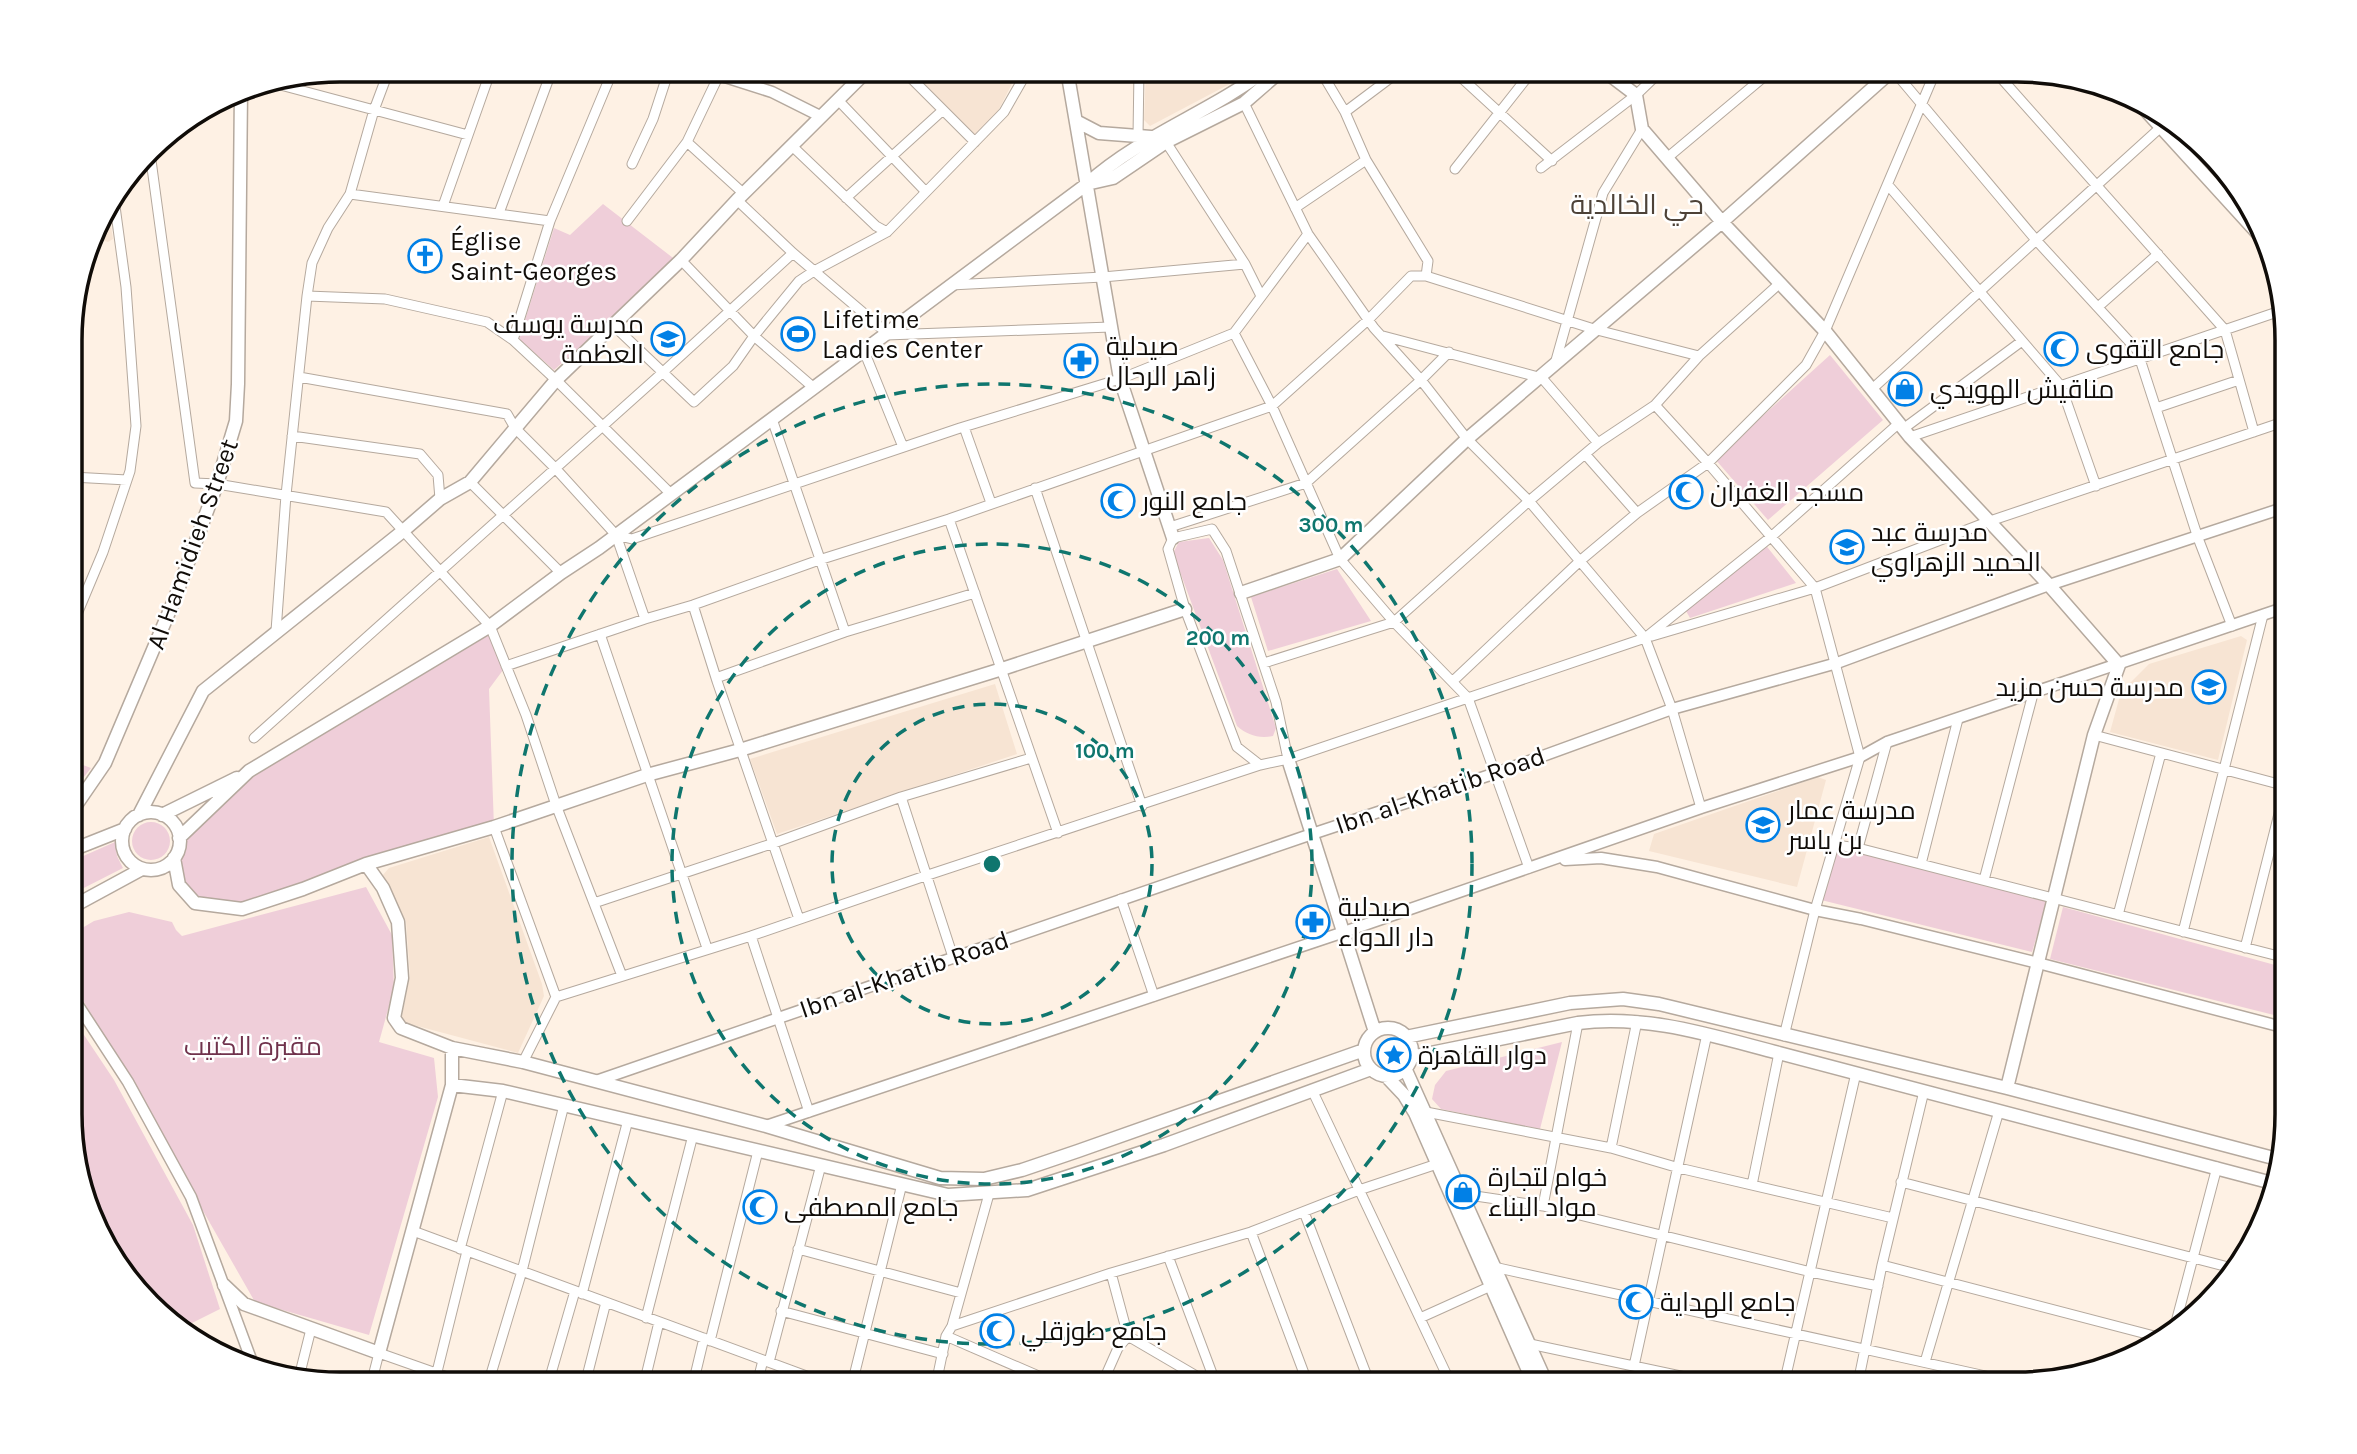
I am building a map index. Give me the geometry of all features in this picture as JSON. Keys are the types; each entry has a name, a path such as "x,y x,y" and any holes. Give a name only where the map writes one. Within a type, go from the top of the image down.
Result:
{"main road":[{"path":"138,815 203,691 440,499 470,482 556,380 681,260 791,145 856,82"},
{"path":"1069,82 1120,379 1172,532"},
{"path":"162,815 249,771 490,626 616,536 864,351 1087,184 1144,137 1238,91 1249,82"},
{"path":"1087,184 1112,178 1166,142 1244,103 1268,82"},
{"path":"1619,82 1636,95 1642,129 1722,222 1825,331 1903,430 2049,585 2119,665 2094,735 2007,1088"},
{"path":"1241,593 1340,559 1467,439 1722,222 1880,82"},
{"name":"Al Hamidieh Street","path":"82,799 106,763 175,598 217,484 236,421 242,102"},
{"path":"1076,121 1099,133 1144,137"},
{"path":"2161,127 2245,220"},
{"path":"249,771 179,838 174,858 179,885 195,903 242,909 303,889 366,863 494,827 647,775 740,750 1185,609"},
{"path":"1288,759 1376,1032"},
{"path":"142,869 133,864 123,848 125,829 130,821 146,813 162,815 174,824 179,838"},
{"path":"82,846 125,829"},
{"path":"82,902 142,869 160,868 174,858"},
{"path":"366,863 383,888 398,922 402,978 394,1018 401,1028 452,1048 523,1062 766,1126 940,1178 984,1179 1022,1170 1364,1050"},
{"path":"1406,1037 1570,1003 1623,999 1659,1004 2007,1088 2271,1157"},
{"path":"1385,1076 1393,1076 1408,1063 1578,1023 1603,1020 1637,1021 1707,1034 2266,1181"},
{"path":"1529,1372 1415,1113 1404,1095 1385,1076 1371,1069 1364,1057 1366,1043 1376,1032 1388,1028 1401,1032 1410,1043 1408,1063 1426,1112 1542,1372"},
{"path":"224,1285 244,1304 379,1353 452,1085 452,1048"},
{"path":"452,1085 503,1091 948,1195 1027,1190 1164,1145 1371,1069"}],"street":[{"path":"276,631 286,495 312,263 328,228 350,194 384,82"},
{"path":"443,206 487,82"},
{"path":"499,214 548,82"},
{"path":"513,340 550,221 608,82"},
{"path":"632,164 653,119 665,82"},
{"path":"627,221 687,142 716,82"},
{"path":"741,82 772,92 820,116"},
{"path":"915,82 975,142"},
{"path":"613,325 694,402 733,366 754,335 799,281 887,232 1004,112 1021,82"},
{"path":"1140,82 1144,137"},
{"path":"1327,82 1345,112 1366,160 1428,261 1426,276"},
{"path":"1345,112 1385,82"},
{"path":"1466,82 1552,161"},
{"path":"1455,169 1524,82"},
{"path":"1541,168 1650,82"},
{"path":"1667,158 1758,82"},
{"path":"1904,82 2036,240 2137,350 2198,538 2232,626"},
{"path":"1453,681 1581,559 1637,513 1709,463 1806,365 1825,331 1932,82"},
{"path":"2005,82 2225,330 2254,432"},
{"path":"288,87 468,135"},
{"path":"838,100 926,192"},
{"path":"1244,103 1308,234 1368,320 1421,380 1467,439 1529,501 1581,559 1645,638 1672,709 1701,808"},
{"path":"846,198 943,110"},
{"path":"1871,390 2161,127"},
{"path":"1555,366 1603,193 1642,129"},
{"path":"687,142 793,253 886,334 1111,327"},
{"path":"1166,142 1245,264 1261,296"},
{"path":"791,145 876,226 887,232"},
{"path":"1295,208 1366,160"},
{"path":"152,164 195,483 217,484 386,512 490,626 526,715 556,805 622,976"},
{"path":"1888,185 2061,386 2096,486"},
{"path":"350,194 550,221"},
{"path":"82,602 103,552 127,480 136,426 126,287 116,213"},
{"path":"616,536 632,540 903,447 1120,379 1234,333 1308,234"},
{"path":"254,738 603,427 793,253"},
{"path":"2098,307 2158,254"},
{"path":"681,260 754,335 814,388"},
{"path":"951,285 1103,277 1245,264"},
{"path":"506,666 949,519 1272,406 1368,320 1411,276 1426,276 1597,330 1699,356"},
{"path":"1264,663 1394,622 1598,443 1655,405 1699,356 1780,283"},
{"path":"307,296 385,299 487,322 513,340 556,380 671,494"},
{"path":"1903,430 2061,386 2273,313"},
{"path":"1234,333 1272,406 1340,559 1394,622 1468,698 1530,868"},
{"path":"1381,335 1542,377 1598,443"},
{"path":"1645,638 1903,430 2022,341"},
{"path":"864,351 903,447"},
{"path":"1172,532 1306,483 1449,352"},
{"path":"299,377 507,414 515,428 616,536 645,619"},
{"path":"2156,408 2239,380"},
{"path":"1655,405 1709,463 1815,588 1860,757 1815,910 1784,1036"},
{"path":"772,419 845,632"},
{"path":"523,1062 556,997 751,936 1260,765 1288,759 1645,638 1815,588 1990,521 2275,425"},
{"path":"964,427 990,503"},
{"path":"292,436 420,454 438,475 440,499"},
{"path":"1586,454 1637,513"},
{"path":"82,478 127,480"},
{"path":"470,482 561,573"},
{"path":"1035,488 1142,806"},
{"name":"Ibn al-Khatib Road","path":"596,1081 1496,773 1672,709 1837,663 2049,585 2275,511"},
{"path":"949,519 1058,834"},
{"path":"1172,532 1212,529 1226,551 1276,702 1288,759"},
{"path":"1172,532 1168,549 1185,609 1237,747 1260,765"},
{"path":"716,678 845,632 975,593"},
{"path":"693,605 799,919"},
{"path":"766,1126 1343,932 1701,808 1860,757 1887,742 2275,611"},
{"path":"2183,932 2263,615"},
{"path":"600,634 707,948"},
{"path":"1984,880 2033,694"},
{"path":"1921,864 1958,719"},
{"path":"2094,735 2275,783"},
{"path":"1858,848 1887,742"},
{"path":"2118,915 2161,752"},
{"path":"594,903 901,797 1031,758"},
{"path":"901,797 953,957"},
{"path":"494,827 556,997"},
{"path":"2245,948 2275,829"},
{"path":"1835,845 1858,848 2275,955"},
{"path":"1552,860 1601,858 1657,867 1815,910 2038,963 2275,1025"},
{"path":"1121,900 1154,996"},
{"path":"751,936 808,1112"},
{"path":"82,1011 128,1082 191,1197 250,1355"},
{"path":"1611,1148 1637,1021"},
{"path":"1543,1206 1578,1023"},
{"path":"1634,1366 1707,1034"},
{"path":"1752,1185 1779,1053"},
{"path":"1787,1372 1856,1073"},
{"path":"437,1372 503,1091"},
{"path":"1860,1372 1882,1265 1924,1091"},
{"path":"1313,1092 1445,1372"},
{"path":"492,1372 522,1271 564,1105"},
{"path":"1925,1362 1999,1111"},
{"path":"1426,1112 1611,1148 1679,1168 1893,1218"},
{"path":"552,1372 628,1120"},
{"path":"646,1318 693,1135"},
{"path":"697,1372 758,1151"},
{"path":"952,1326 1111,1273 1251,1232 1437,1164"},
{"path":"762,1372 821,1165"},
{"path":"2178,1315 2217,1167"},
{"path":"1901,1182 2224,1266"},
{"path":"855,1372 902,1184"},
{"path":"939,1372 946,1336 952,1326 989,1194"},
{"path":"1462,1194 1543,1206 1878,1286"},
{"path":"1304,1212 1365,1372"},
{"path":"412,1231 791,1372"},
{"path":"1251,1232 1304,1372"},
{"path":"798,1249 961,1293"},
{"path":"1168,1256 1212,1372"},
{"path":"1882,1265 2150,1335"},
{"path":"1494,1268 1969,1372"},
{"path":"1111,1273 1128,1336 1190,1372"},
{"path":"1420,1318 1491,1286"},
{"path":"588,1372 606,1303"},
{"path":"780,1311 943,1353"},
{"path":"647,1372 659,1322"},
{"path":"301,1369 311,1329"},
{"path":"946,1336 1029,1372"},
{"path":"1107,1372 1118,1348 1128,1336"},
{"path":"1530,1344 1662,1372"},
{"path":"374,1372 379,1353 420,1372"}],"shaded area":[{"path":"919,82 1013,82 998,111 974,135"},
{"path":"1146,82 1233,82 1150,126 1144,120"},
{"path":"111,223 113,239 108,242 102,240"},
{"path":"2241,636 2247,640 2218,760 2110,732 2121,692 2149,664"},
{"path":"995,684 1017,754 777,834 750,759"},
{"path":"1818,777 1826,780 1797,887 1649,851 1654,834"},
{"path":"489,837 544,996 518,1053 406,1023 402,1016 410,976 406,921 382,876 389,868"}],"green space":[{"path":"2192,151 2211,170 2225,188"},
{"path":"603,204 677,261 554,370 519,339 554,228 570,235"},
{"path":"1830,355 1883,420 1768,520 1715,459"},
{"path":"1209,538 1223,560 1276,728 1273,736 1254,736 1237,726 1173,553 1179,542"},
{"path":"1764,543 1796,583 1690,618 1686,611"},
{"path":"1337,569 1371,621 1268,651 1251,597"},
{"path":"490,626 506,666 489,689 494,827 242,909 195,903 179,885 179,844 249,771"},
{"path":"82,765 91,768 82,779"},
{"path":"151,822 165,827 170,841 165,855 151,860 137,855 132,841 137,827"},
{"path":"115,842 117,856 123,868 82,889 82,857"},
{"path":"1836,846 2047,901 2032,952 1821,900"},
{"name":"مقبرة الكتيب","path":"366,887 392,935 394,988 379,1042 434,1058 438,1097 369,1335 255,1302 82,999 82,928 94,921 129,912 172,922 182,936"},
{"path":"2063,907 2275,965 2275,1015 2050,959"},
{"name":"مقبرة الكتيب","path":"82,1032 114,1080 193,1225 220,1309 191,1324 183,1318 146,1284 109,1228 91,1181 84,1148"},
{"path":"1562,1042 1540,1129 1441,1109 1432,1099 1435,1085 1446,1071"}],"place":[{"name":"Église Saint-Georges","path":"425,256"},
{"name":"Lifetime Ladies Center","path":"798,334"},
{"name":"مدرسة يوسف العظمة","path":"668,339"},
{"name":"جامع التقوى","path":"2061,349"},
{"name":"صيدلية زاهر الرحال","path":"1081,361"},
{"name":"مناقيش الهويدي","path":"1905,389"},
{"name":"مسجد الغفران","path":"1686,492"},
{"name":"جامع النور","path":"1118,501"},
{"name":"مدرسة عبد الحميد الزهراوي","path":"1847,547"},
{"name":"مدرسة حسن مزيد","path":"2209,687"},
{"name":"مدرسة عمار بن ياسر","path":"1763,825"},
{"name":"صيدلية دار الدواء","path":"1313,922"},
{"name":"دوار القاهرة","path":"1394,1055"},
{"name":"خوام لتجارة مواد البناء","path":"1463,1192"},
{"name":"جامع المصطفى","path":"760,1207"},
{"name":"جامع الهداية","path":"1636,1302"},
{"name":"جامع طوزقلي","path":"997,1331"}],"district":[{"name":"حي الخالدية","path":"1637,204"}]}
